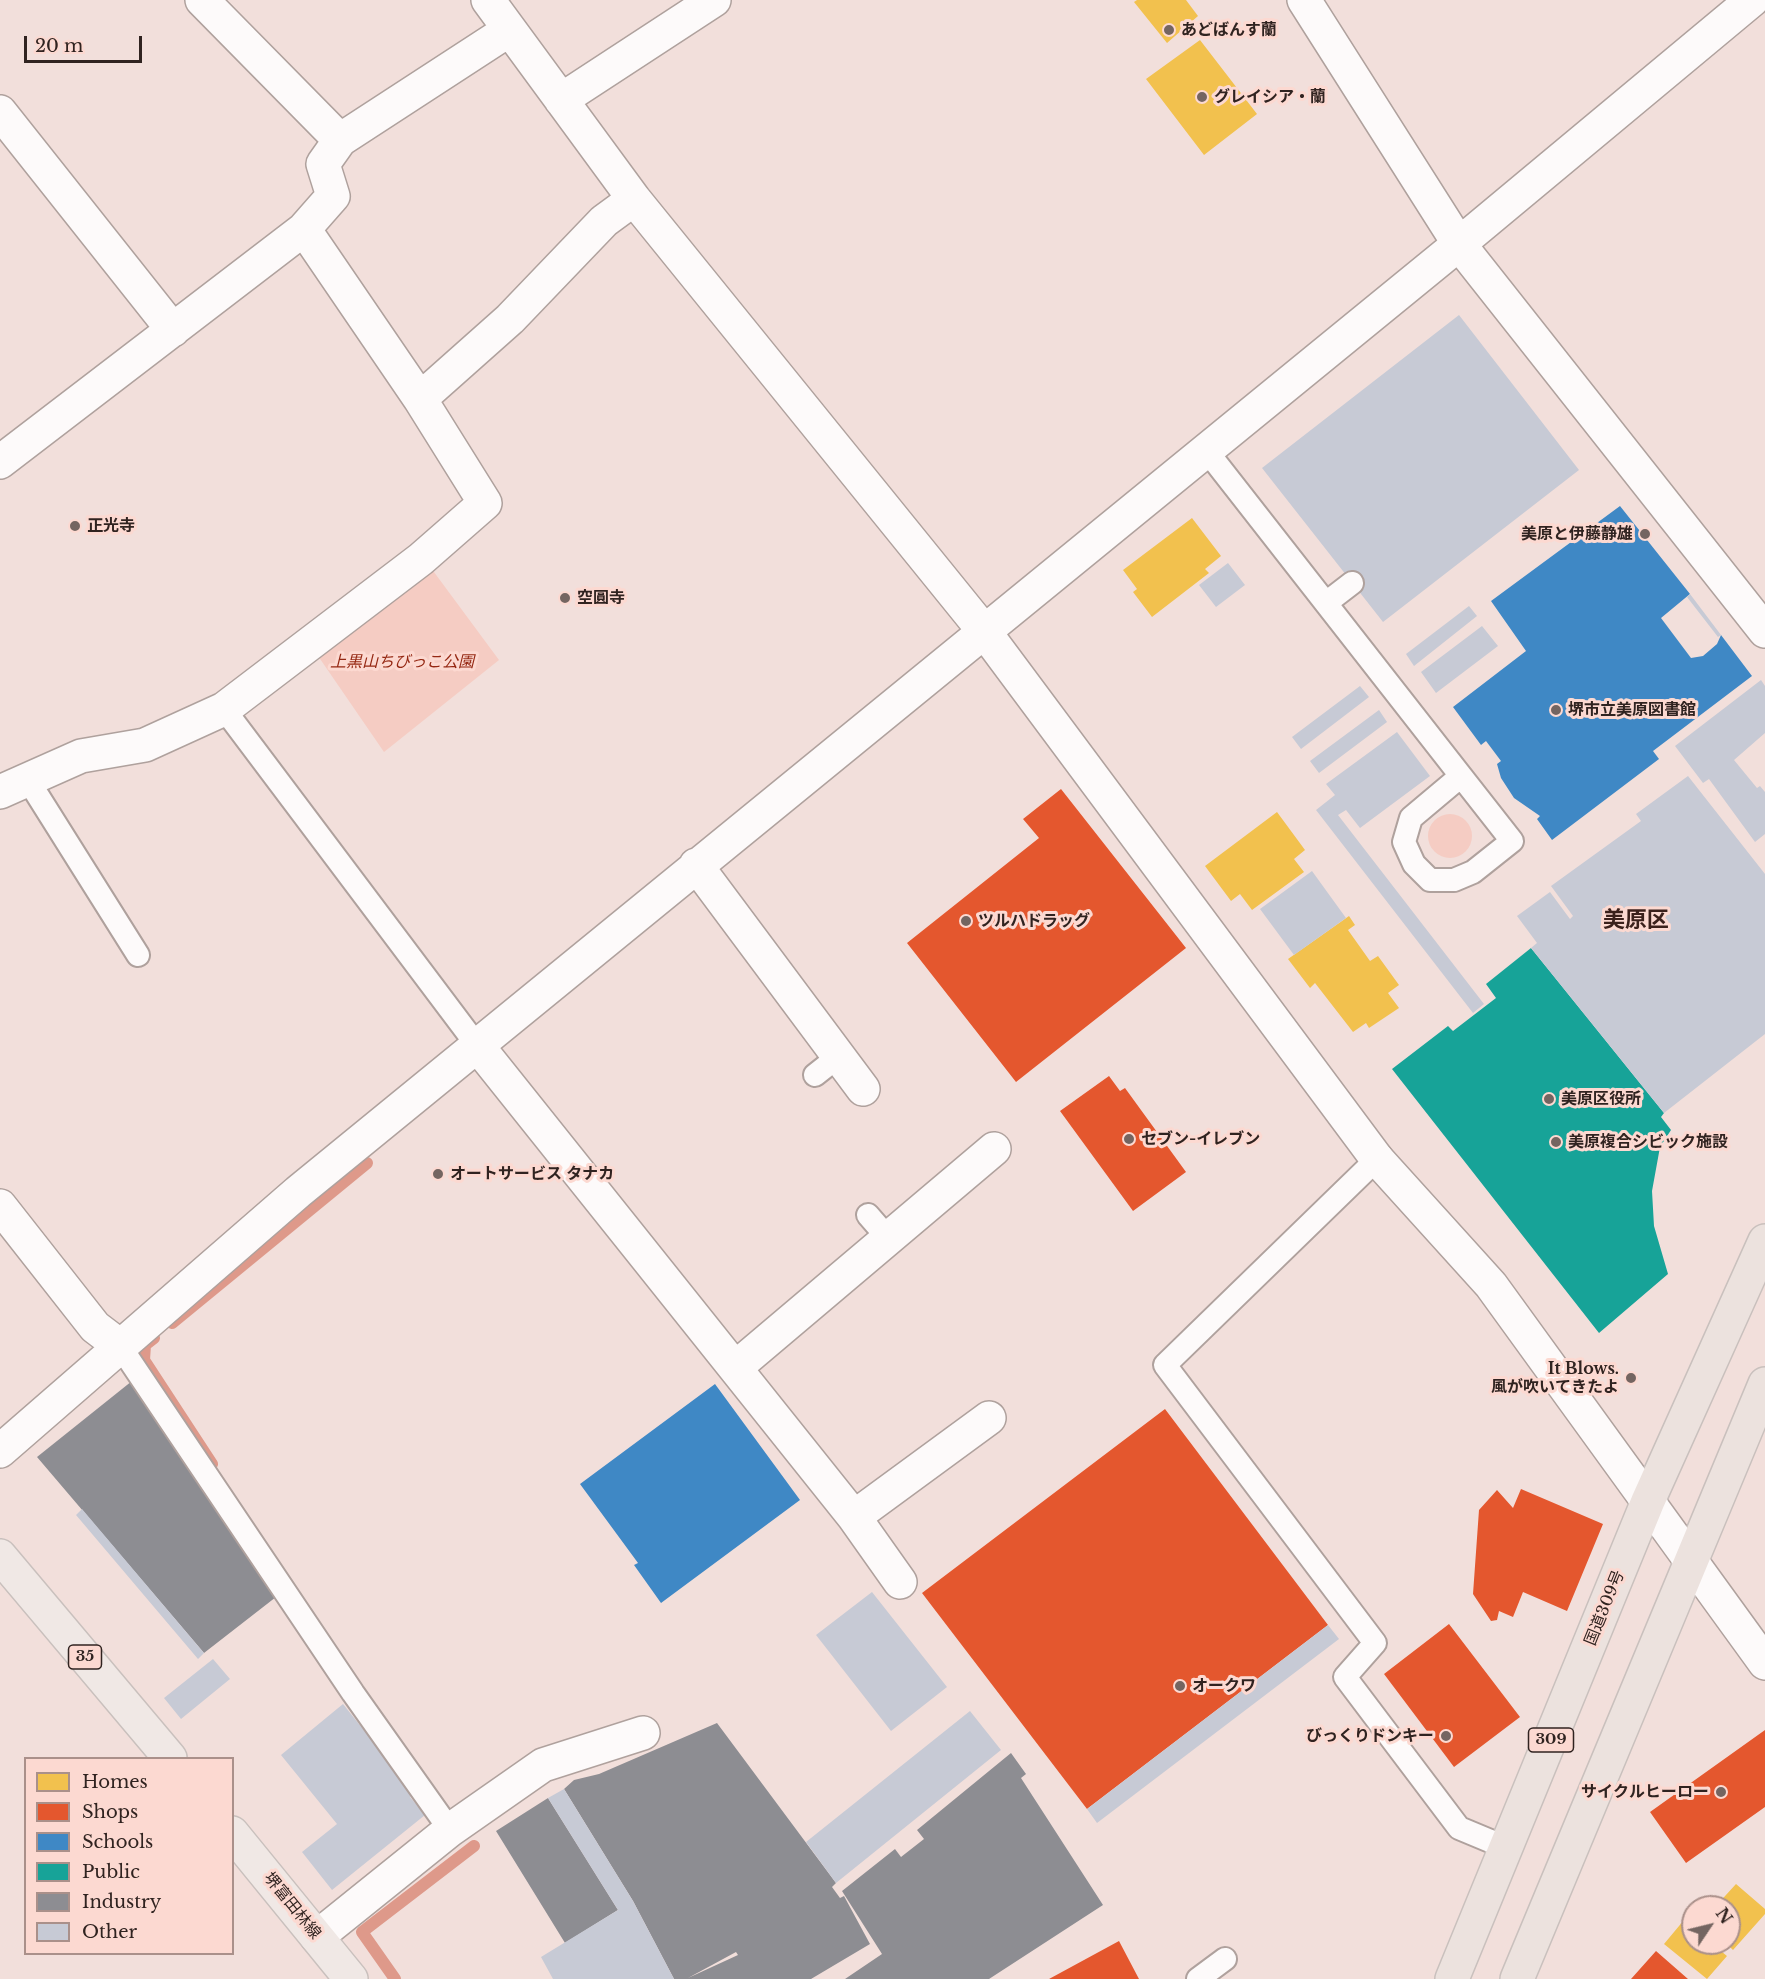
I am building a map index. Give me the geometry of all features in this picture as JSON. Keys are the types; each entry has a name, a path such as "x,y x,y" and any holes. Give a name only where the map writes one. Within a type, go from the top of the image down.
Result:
{"highway":[{"name":"国道309号","path":"1452,1979 1648,1501 1765,1241"},
{"path":"1517,1979 1765,1384"}],"main road":[{"name":"35","path":"0,1556 169,1757"},
{"name":"堺富田林線","path":"234,1835 351,1979"}],"street":[{"path":"202,0 340,140"},
{"path":"488,0 634,199 984,631 1377,1160 1491,1285 1765,1663"},
{"path":"561,100 714,0"},
{"path":"1304,0 1459,244 1765,631"},
{"path":"0,1451 14,1442 120,1346 298,1192 476,1044 1459,244 1752,0"},
{"path":"0,462 304,230 333,196 323,164 340,140 509,30"},
{"path":"0,112 173,330"},
{"path":"420,399 510,319 604,221 634,199"},
{"path":"14,786 81,756 145,745 224,709 421,560 484,503 420,399 304,230"},
{"path":"696,865 827,1065 864,1089"},
{"path":"476,1044 854,1517 900,1582"},
{"path":"735,1368 878,1226 993,1149"},
{"path":"0,1206 95,1327 120,1346"},
{"path":"854,1517 989,1418"},
{"path":"317,1937 450,1830 543,1765 643,1733"}],"lane":[{"path":"1206,450 1326,603 1461,776 1512,842 1473,872 1454,880 1430,879 1414,864 1404,842 1411,818 1461,776"},
{"path":"1326,603 1352,583"},
{"path":"224,709 476,1044"},
{"path":"14,786 138,955"},
{"path":"1377,1160 1165,1365 1375,1643 1345,1677 1459,1828 1507,1848"},
{"path":"120,1346 353,1693 450,1830"},
{"path":"1198,1979 1225,1959"}],"green space":[{"name":"上黒山ちびっこ公園","path":"431,568 499,660 384,752 316,653"},
{"path":"1450,814 1465,821 1472,836 1465,851 1450,858 1435,851 1428,836 1435,821"}],"building: Homes":[{"name":"あどばんす蘭","path":"1137,0 1186,0 1198,16 1167,43 1134,2"},
{"name":"グレイシア・蘭","path":"1200,40 1257,114 1204,155 1146,79"},
{"path":"1192,518 1221,556 1205,569 1209,573 1152,617 1133,592 1137,589 1123,570"},
{"path":"1277,812 1305,850 1294,859 1304,872 1252,910 1240,894 1231,901 1205,866"},
{"path":"1349,916 1355,925 1348,930 1370,961 1378,956 1399,985 1388,993 1399,1008 1369,1028 1366,1023 1353,1032 1315,983 1310,988 1288,959"},
{"path":"1736,1884 1765,1909 1765,1914 1741,1941 1741,1895 1726,1895"},
{"path":"1681,1924 1681,1955 1727,1956 1707,1979 1664,1944"}],"building: Shops":[{"path":"1061,789 1186,948 1016,1082 907,943 1039,838 1023,819"},
{"path":"1109,1076 1120,1091 1125,1088 1186,1172 1133,1211 1060,1111"},
{"path":"1165,1409 1328,1625 1087,1809 922,1593"},
{"path":"1521,1489 1603,1524 1567,1611 1523,1592 1513,1617 1499,1611 1497,1620 1491,1621 1473,1594 1479,1510 1497,1490 1513,1508"},
{"path":"1449,1624 1520,1717 1454,1767 1384,1674"},
{"path":"1765,1730 1765,1807 1686,1863 1650,1812"},
{"path":"1119,1941 1139,1979 1049,1979"},
{"path":"1656,1951 1688,1979 1631,1979"}],"building: Schools":[{"path":"1620,506 1690,594 1661,618 1691,658 1703,656 1717,644 1721,635 1752,676 1653,751 1659,759 1552,840 1537,819 1540,816 1514,798 1501,778 1497,764 1501,761 1486,741 1481,745 1453,707 1526,651 1491,601"},
{"path":"715,1384 800,1500 661,1603 634,1565 638,1563 580,1484"}],"building: Public":[{"name":"美原複合シビック施設","path":"1531,948 1664,1113 1661,1117 1671,1130 1660,1147 1652,1191 1654,1226 1668,1274 1599,1333 1392,1069 1448,1026 1453,1031 1496,998 1486,984"}],"building: Industry":[{"path":"132,1381 276,1597 204,1653 37,1457"},
{"path":"717,1723 836,1883 832,1887 840,1898 844,1896 870,1944 811,1979 674,1979 633,1901 564,1789 574,1780 599,1774","holes":["736,1952 738,1955 688,1978"]},
{"path":"1011,1753 1026,1774 1021,1778 1103,1905 989,1979 845,1979 882,1954 842,1891 895,1849 901,1857 924,1839 917,1830"},
{"path":"548,1798 618,1910 565,1943 496,1831"}],"building: Other":[{"path":"1459,315 1579,470 1383,622 1262,468"},
{"path":"1228,563 1245,585 1216,607 1199,585"},
{"path":"1690,594 1721,635 1718,637 1687,597"},
{"path":"1469,606 1477,616 1414,666 1406,654"},
{"path":"1482,626 1498,646 1436,693 1421,672"},
{"path":"1761,680 1765,686 1765,733 1734,760 1757,788 1760,786 1765,792 1765,834 1755,842 1709,779 1703,783 1675,746"},
{"path":"1360,686 1369,697 1301,749 1292,737"},
{"path":"1379,710 1387,722 1319,773 1310,761"},
{"path":"1397,732 1430,776 1360,828 1346,810 1338,815 1484,1004 1473,1013 1316,810 1335,795 1326,784"},
{"path":"1688,776 1765,874 1765,1034 1664,1113 1531,948 1537,943 1517,916 1550,892 1570,919 1573,916 1551,886 1641,821 1636,814"},
{"path":"1312,871 1346,918 1294,955 1260,909"},
{"path":"82,1509 204,1653 198,1659 76,1515"},
{"path":"872,1592 947,1687 891,1731 816,1635"},
{"path":"1328,1625 1339,1639 1097,1823 1087,1809"},
{"path":"213,1659 230,1679 181,1719 164,1698"},
{"path":"343,1704 414,1793 410,1797 425,1815 332,1890 302,1852 337,1824 281,1755"},
{"path":"970,1711 1001,1750 836,1883 806,1842"},
{"path":"564,1789 633,1901 674,1979 553,1979 541,1957 618,1910 548,1798"}],"waterway":[{"path":"172,1323 367,1163"},
{"path":"154,1338 145,1345 144,1360 212,1464"},
{"path":"395,1979 362,1932 474,1846"}],"place":[{"name":"あどばんす蘭","path":"1169,30"},
{"name":"グレイシア・蘭","path":"1202,97"},
{"name":"正光寺","path":"75,526"},
{"name":"美原と伊藤静雄","path":"1645,534"},
{"name":"空圓寺","path":"565,598"},
{"name":"堺市立美原図書館","path":"1556,710"},
{"name":"ツルハドラッグ","path":"966,921"},
{"name":"美原区役所","path":"1549,1099"},
{"name":"セブン-イレブン","path":"1129,1139"},
{"name":"美原複合シビック施設","path":"1556,1142"},
{"name":"オートサービス タナカ","path":"438,1174"},
{"name":"It Blows. 風が吹いてきたよ","path":"1631,1378"},
{"name":"オークワ","path":"1180,1686"},
{"name":"びっくりドンキー","path":"1446,1736"},
{"name":"サイクルヒーロー","path":"1721,1792"}],"district":[{"name":"美原区","path":"1636,921"}]}
